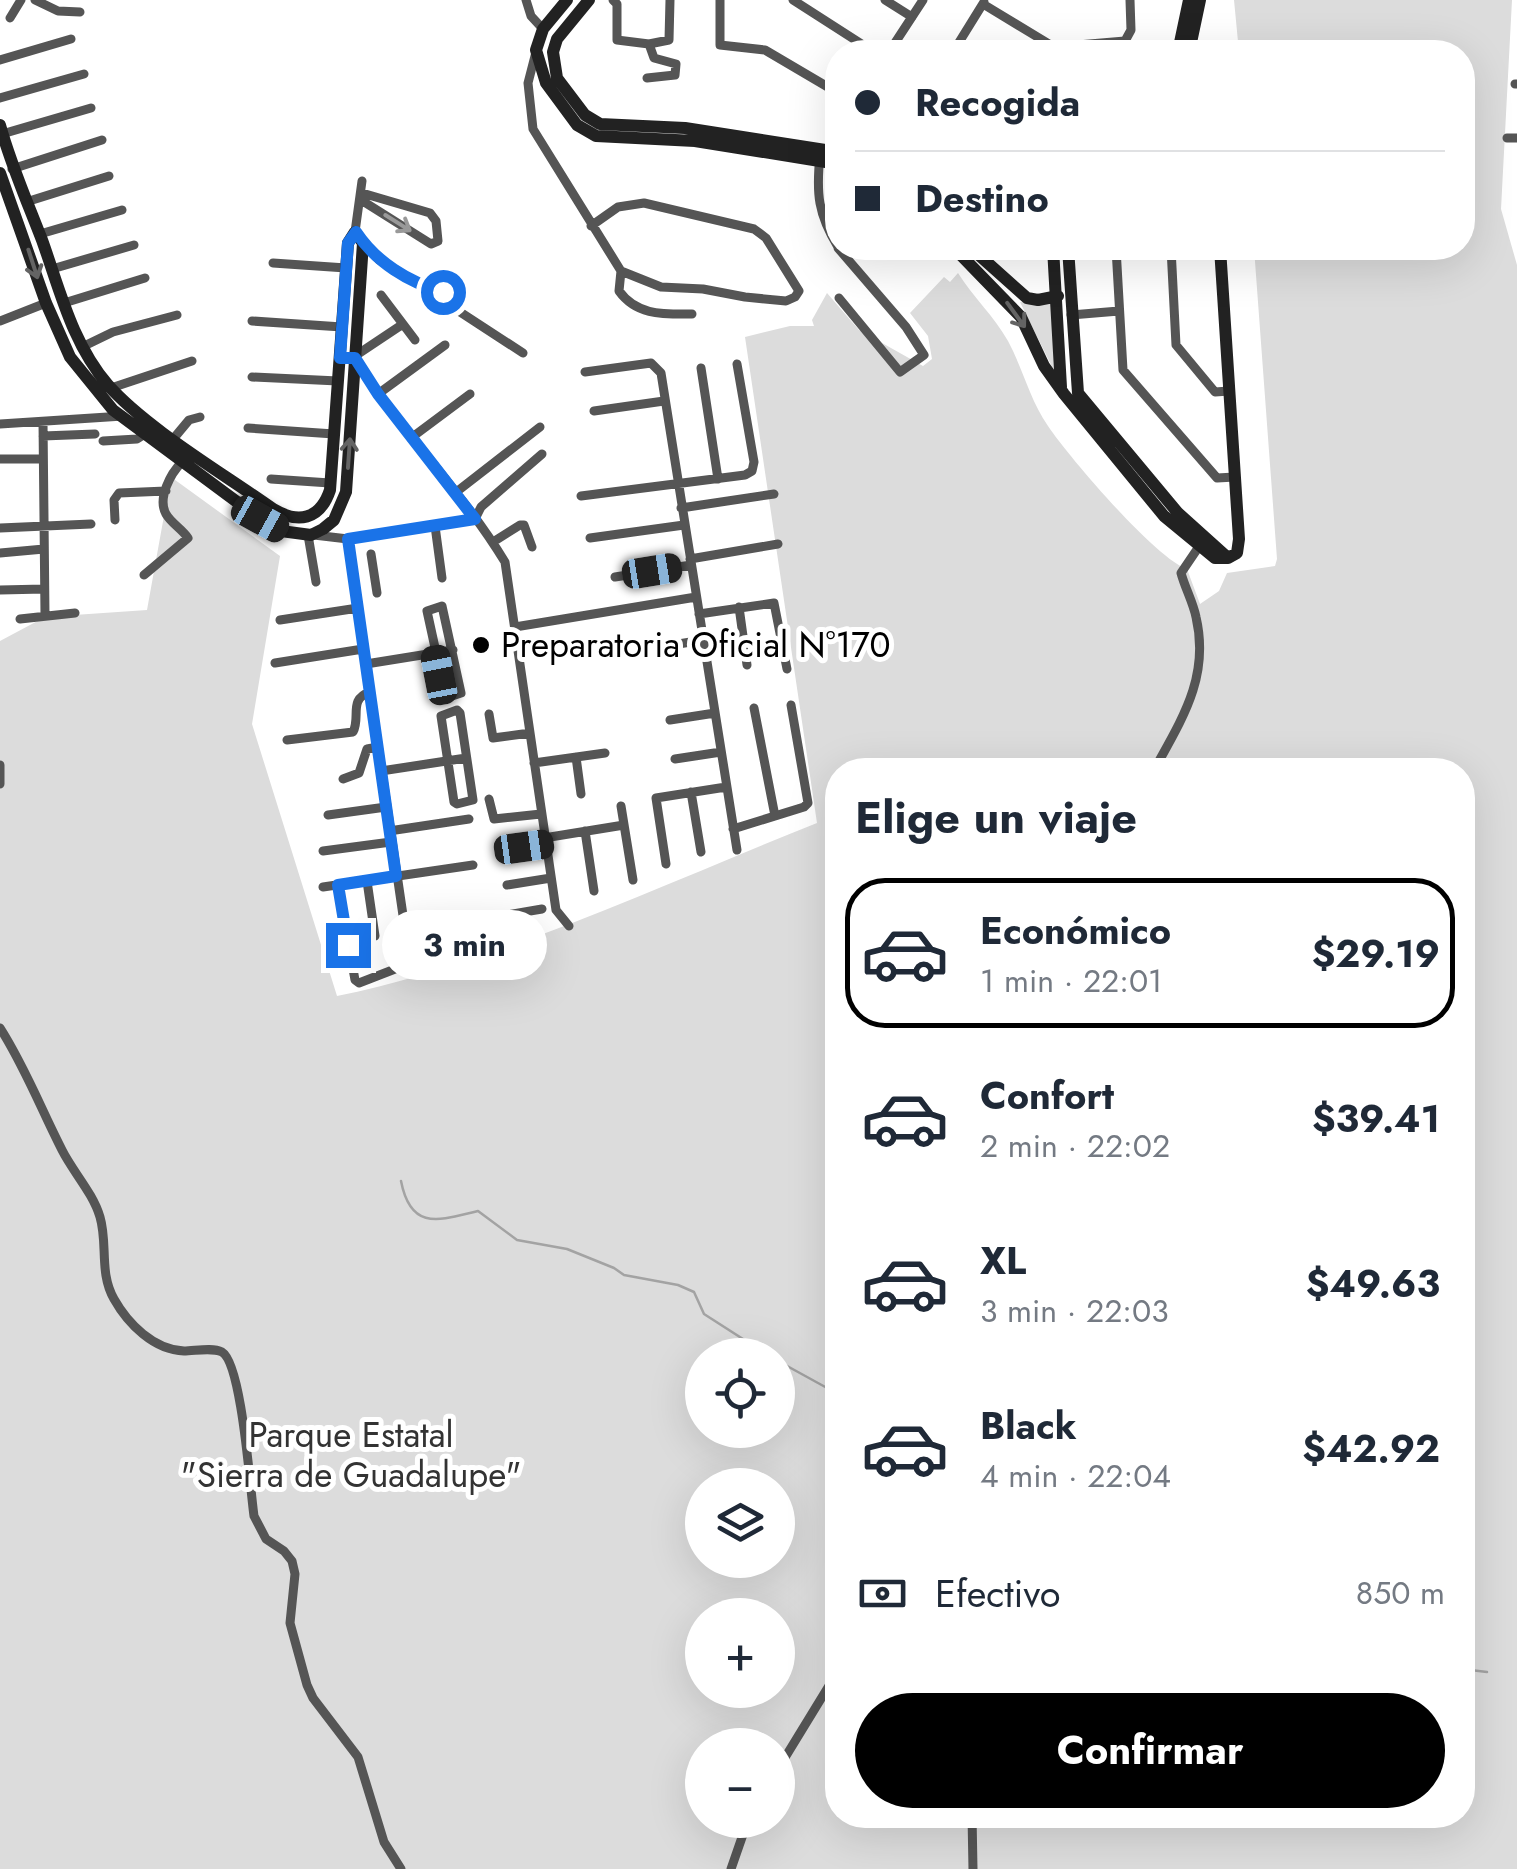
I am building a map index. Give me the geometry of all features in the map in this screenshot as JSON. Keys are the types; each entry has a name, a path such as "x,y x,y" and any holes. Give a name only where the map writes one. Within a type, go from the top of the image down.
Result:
{"street":[{"path":"10,18 21,0"},
{"path":"35,0 58,11 80,12"},
{"path":"526,0 531,16 543,30"},
{"path":"567,0 543,30 536,50 528,82 534,128 591,226 621,271 661,287 786,301 795,298 799,291 766,238 754,228 644,203 618,207 591,226"},
{"path":"589,0 556,39 553,52 557,78 585,116 600,124 825,153"},
{"path":"613,0 617,4 617,40 649,44 669,40 670,0"},
{"path":"720,0 720,45 765,50 825,86"},
{"path":"793,0 855,40"},
{"path":"885,0 912,17"},
{"path":"897,40 923,0"},
{"path":"1125,40 1132,30 1130,0"},
{"path":"960,40 984,2 1044,40"},
{"path":"1182,40 1195,2"},
{"path":"1190,40 1195,2"},
{"path":"0,60 71,39"},
{"path":"647,78 675,75 676,64 654,58 649,44"},
{"path":"536,50 546,83 577,125 596,136 685,134"},
{"path":"0,98 84,74"},
{"path":"91,108 1,129 6,171 40,234 82,347 144,434 182,462 206,470 296,520 306,518 326,501 348,243 359,237"},
{"path":"6,171 102,140"},
{"path":"820,154 825,157"},
{"path":"820,154 818,192 825,225"},
{"path":"6,171 2,188 24,208 46,303 70,357 90,386 174,438 206,470 281,531 348,539 475,519"},
{"path":"24,208 110,176"},
{"path":"361,192 434,216 438,241 435,244 361,192"},
{"path":"310,535 334,520 346,492 361,192"},
{"path":"40,234 122,210"},
{"path":"359,237 379,260 425,288 443,292 458,310 523,352"},
{"path":"52,269 134,245"},
{"path":"839,298 900,372 924,355 906,327 849,260"},
{"path":"973,260 1021,316 1044,366 1064,394 1228,558"},
{"path":"977,260 1027,298 1038,300 1063,292"},
{"path":"1057,260 1071,315 1076,389 1096,425 1164,516 1215,558 1228,558 1237,553 1239,546 1221,260"},
{"path":"1064,394 1063,292 1067,260"},
{"path":"1117,260 1123,370 1216,478 1234,477"},
{"path":"1172,260 1176,345 1215,392 1229,391"},
{"path":"273,263 346,268"},
{"path":"621,271 619,291 632,306 656,314 692,314"},
{"path":"64,303 145,278"},
{"path":"382,295 416,340"},
{"path":"0,321 46,303"},
{"path":"1071,315 1120,310"},
{"path":"82,347 113,332 177,314"},
{"path":"252,321 342,328"},
{"path":"340,358 355,358 403,324"},
{"path":"378,394 445,345"},
{"path":"355,358 505,562 556,910 569,926"},
{"path":"111,388 192,361"},
{"path":"585,372 651,363 657,366 737,850"},
{"path":"581,496 745,475 752,470 754,462 737,364"},
{"path":"701,368 718,479"},
{"path":"252,378 338,382"},
{"path":"412,438 470,394"},
{"path":"594,411 664,401"},
{"path":"0,424 128,413"},
{"path":"174,438 190,420 200,417"},
{"path":"43,422 44,615"},
{"path":"455,493 540,427"},
{"path":"248,428 334,434"},
{"path":"43,436 137,439 144,434"},
{"path":"475,519 481,507 542,454"},
{"path":"0,459 44,458"},
{"path":"144,575 188,538 165,513 172,472 182,462"},
{"path":"272,479 330,482"},
{"path":"115,520 114,500 120,494 166,491"},
{"path":"682,508 774,494"},
{"path":"0,528 92,524"},
{"path":"493,542 524,525 532,547"},
{"path":"590,538 684,525"},
{"path":"435,526 442,578"},
{"path":"310,535 316,582"},
{"path":"348,539 406,930 542,910"},
{"path":"615,577 778,544"},
{"path":"1161,758 1200,677 1197,623 1182,573 1200,546"},
{"path":"0,553 44,549"},
{"path":"371,554 376,593"},
{"path":"355,584 375,581"},
{"path":"0,590 44,588"},
{"path":"514,627 696,597"},
{"path":"698,614 768,602 776,606 787,669"},
{"path":"442,606 461,693 446,698 435,653 426,611 442,606"},
{"path":"739,607 747,665"},
{"path":"280,620 358,608"},
{"path":"20,618 75,613"},
{"path":"666,646 703,640"},
{"path":"275,662 363,649"},
{"path":"366,664 453,650"},
{"path":"287,740 353,732 355,705 370,692"},
{"path":"733,828 808,802 791,705"},
{"path":"754,708 775,816"},
{"path":"457,710 471,802 454,802 448,760 441,716 457,710"},
{"path":"670,720 715,713"},
{"path":"489,714 493,738 530,733"},
{"path":"342,779 360,773 367,749 378,747"},
{"path":"674,759 721,752"},
{"path":"534,763 605,753"},
{"path":"576,757 580,794"},
{"path":"381,770 466,758"},
{"path":"0,765 0,784"},
{"path":"666,864 656,798 726,787"},
{"path":"691,792 700,852"},
{"path":"489,799 494,820 541,814"},
{"path":"328,815 386,806"},
{"path":"621,806 632,880"},
{"path":"323,851 469,819"},
{"path":"502,850 624,826"},
{"path":"585,831 594,891"},
{"path":"323,887 473,865"},
{"path":"507,885 551,878"},
{"path":"368,881 375,936"},
{"path":"338,885 355,980 360,984 368,982 408,964"},
{"path":"0,1028 23,1064 63,1152 100,1218 105,1277 121,1310 148,1338 165,1347 180,1351 214,1350 229,1360 239,1392 258,1530 284,1552 295,1574 290,1623 298,1660 313,1698 358,1757 384,1842 401,1869"},
{"path":"795,1741 825,1692"},
{"path":"972,1828 973,1869"},
{"path":"730,1869 741,1838"}],"green space":[{"name":"Parque Estatal \"Sierra de Guadalupe\"","path":"1234,0 1512,0 1501,209 1517,265 1517,1869 0,1869 0,641 45,617 147,610 171,477 280,556 252,724 337,996 398,982 519,943 817,823 745,337 790,326 814,326 812,320 827,293 859,330 923,366 932,359 928,336 910,313 944,277 950,282 958,273 1008,341 1036,406 1058,440 1155,547 1187,569 1200,604 1219,591 1227,573 1275,566 1255,260 1475,260 1475,40 1238,40"},
{"path":"1057,299 1059,381 1020,302 1039,304"}],"waterway":[{"path":"401,1181 412,1208 420,1215 440,1219 478,1211 517,1240 567,1249 624,1275 678,1285 694,1292 704,1314 741,1338"},
{"path":"795,1370 825,1387"},
{"path":"1475,1671 1487,1672"}],"place":[{"name":"Preparatoria Oficial N°170","path":"481,645"}],"route":[{"path":"348,945 338,885 396,876 348,539 475,519 378,394 355,358 340,358 348,243 356,232 379,260 425,288 443,292"}]}
